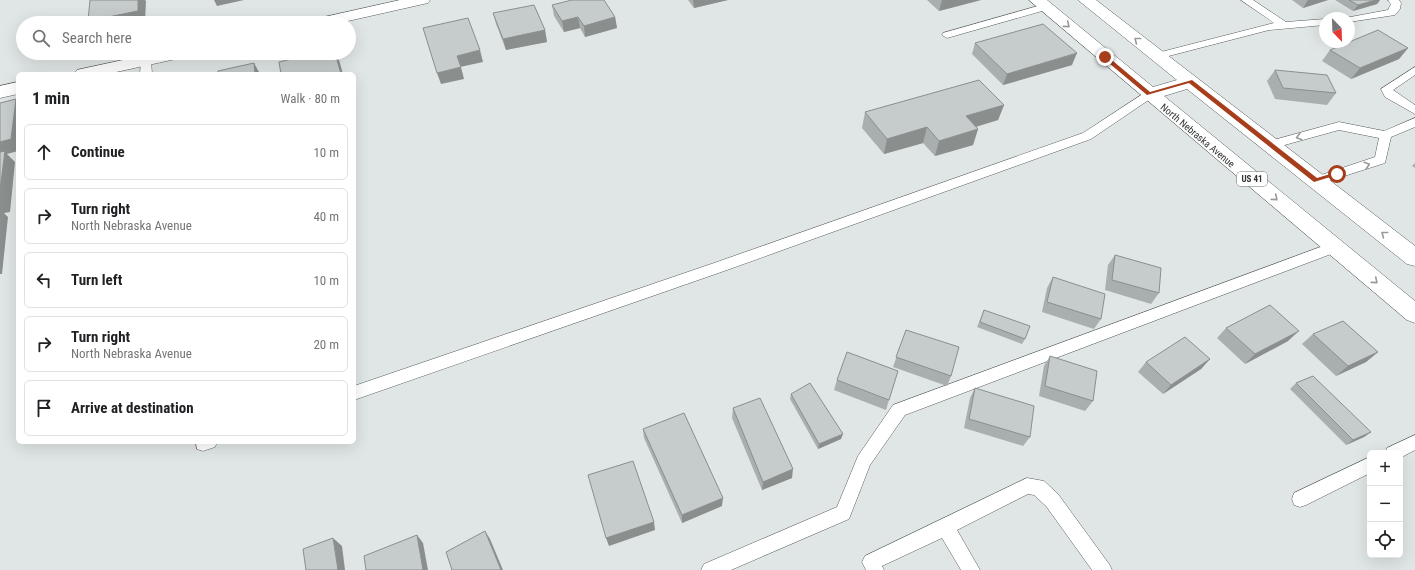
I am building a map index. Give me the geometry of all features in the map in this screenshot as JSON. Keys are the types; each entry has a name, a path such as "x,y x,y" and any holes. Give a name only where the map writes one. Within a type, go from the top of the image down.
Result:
{"main road":[{"path":"349,16 422,0"},
{"path":"1086,0 1415,258"},
{"name":"North Nebraska Avenue","path":"1041,4 1415,314"},
{"path":"101,72 146,67 162,60"},
{"path":"1149,94 1190,82"},
{"path":"0,92 16,88"}],"lane":[{"path":"1246,0 1285,26"},
{"path":"1355,18 1391,14 1395,9 1396,2 1393,0"},
{"path":"947,35 1041,4"},
{"path":"1157,56 1269,27 1319,23"},
{"path":"1415,70 1387,89 1389,94 1415,110"},
{"path":"356,392 729,264 1087,136 1149,94"},
{"path":"1270,145 1339,126 1385,135 1415,122"},
{"path":"1316,181 1381,160 1385,135"},
{"path":"710,570 843,513 864,461 899,410 1334,247"},
{"path":"1399,450 1415,442"},
{"path":"1300,499 1367,466"},
{"path":"873,566 945,527 1027,486 1038,487 1052,500 1103,570"},
{"path":"945,527 971,570"}],"building":[{"path":"90,0 138,0 138,11 113,16 88,16"},
{"path":"572,0 604,0 615,17 584,26 578,17 562,21 552,5"},
{"path":"1349,0 1376,0 1358,5"},
{"path":"534,5 545,30 503,39 493,13"},
{"path":"468,18 480,50 457,56 461,67 437,73 423,28"},
{"path":"1043,24 1077,53 1007,74 975,43"},
{"path":"1378,30 1408,48 1360,68 1330,50 1335,48 1355,48 1355,40"},
{"path":"287,60 337,60 340,72 281,72 279,62"},
{"path":"254,63 255,72 218,71"},
{"path":"1275,70 1327,75 1336,93 1283,88"},
{"path":"979,80 1004,105 966,116 978,129 939,141 927,127 887,139 865,112"},
{"path":"16,99 11,139 0,142 0,103"},
{"path":"5,151 0,190 0,152"},
{"path":"1115,255 1161,268 1159,293 1112,280"},
{"path":"1053,277 1105,294 1101,319 1047,302"},
{"path":"1270,305 1299,331 1255,354 1226,328"},
{"path":"984,310 1030,326 1025,339 980,322"},
{"path":"1343,321 1378,352 1348,366 1313,334"},
{"path":"906,330 959,347 951,376 896,357"},
{"path":"1185,337 1210,359 1171,385 1146,362"},
{"path":"847,352 898,371 889,400 837,380"},
{"path":"1050,356 1097,371 1093,401 1045,386"},
{"path":"1313,376 1371,432 1353,440 1296,383"},
{"path":"810,383 843,434 819,444 791,394"},
{"path":"975,388 1034,406 1030,437 969,419"},
{"path":"760,398 793,469 763,482 733,408"},
{"path":"684,413 723,498 682,515 643,429"},
{"path":"633,461 654,522 606,538 588,475"},
{"path":"485,531 501,570 452,570 446,552"},
{"path":"417,535 423,570 366,570 364,556"},
{"path":"333,538 338,570 306,570 303,549"}],"route":[{"path":"1105,57 1149,94 1190,82 1316,181 1337,174"}]}
